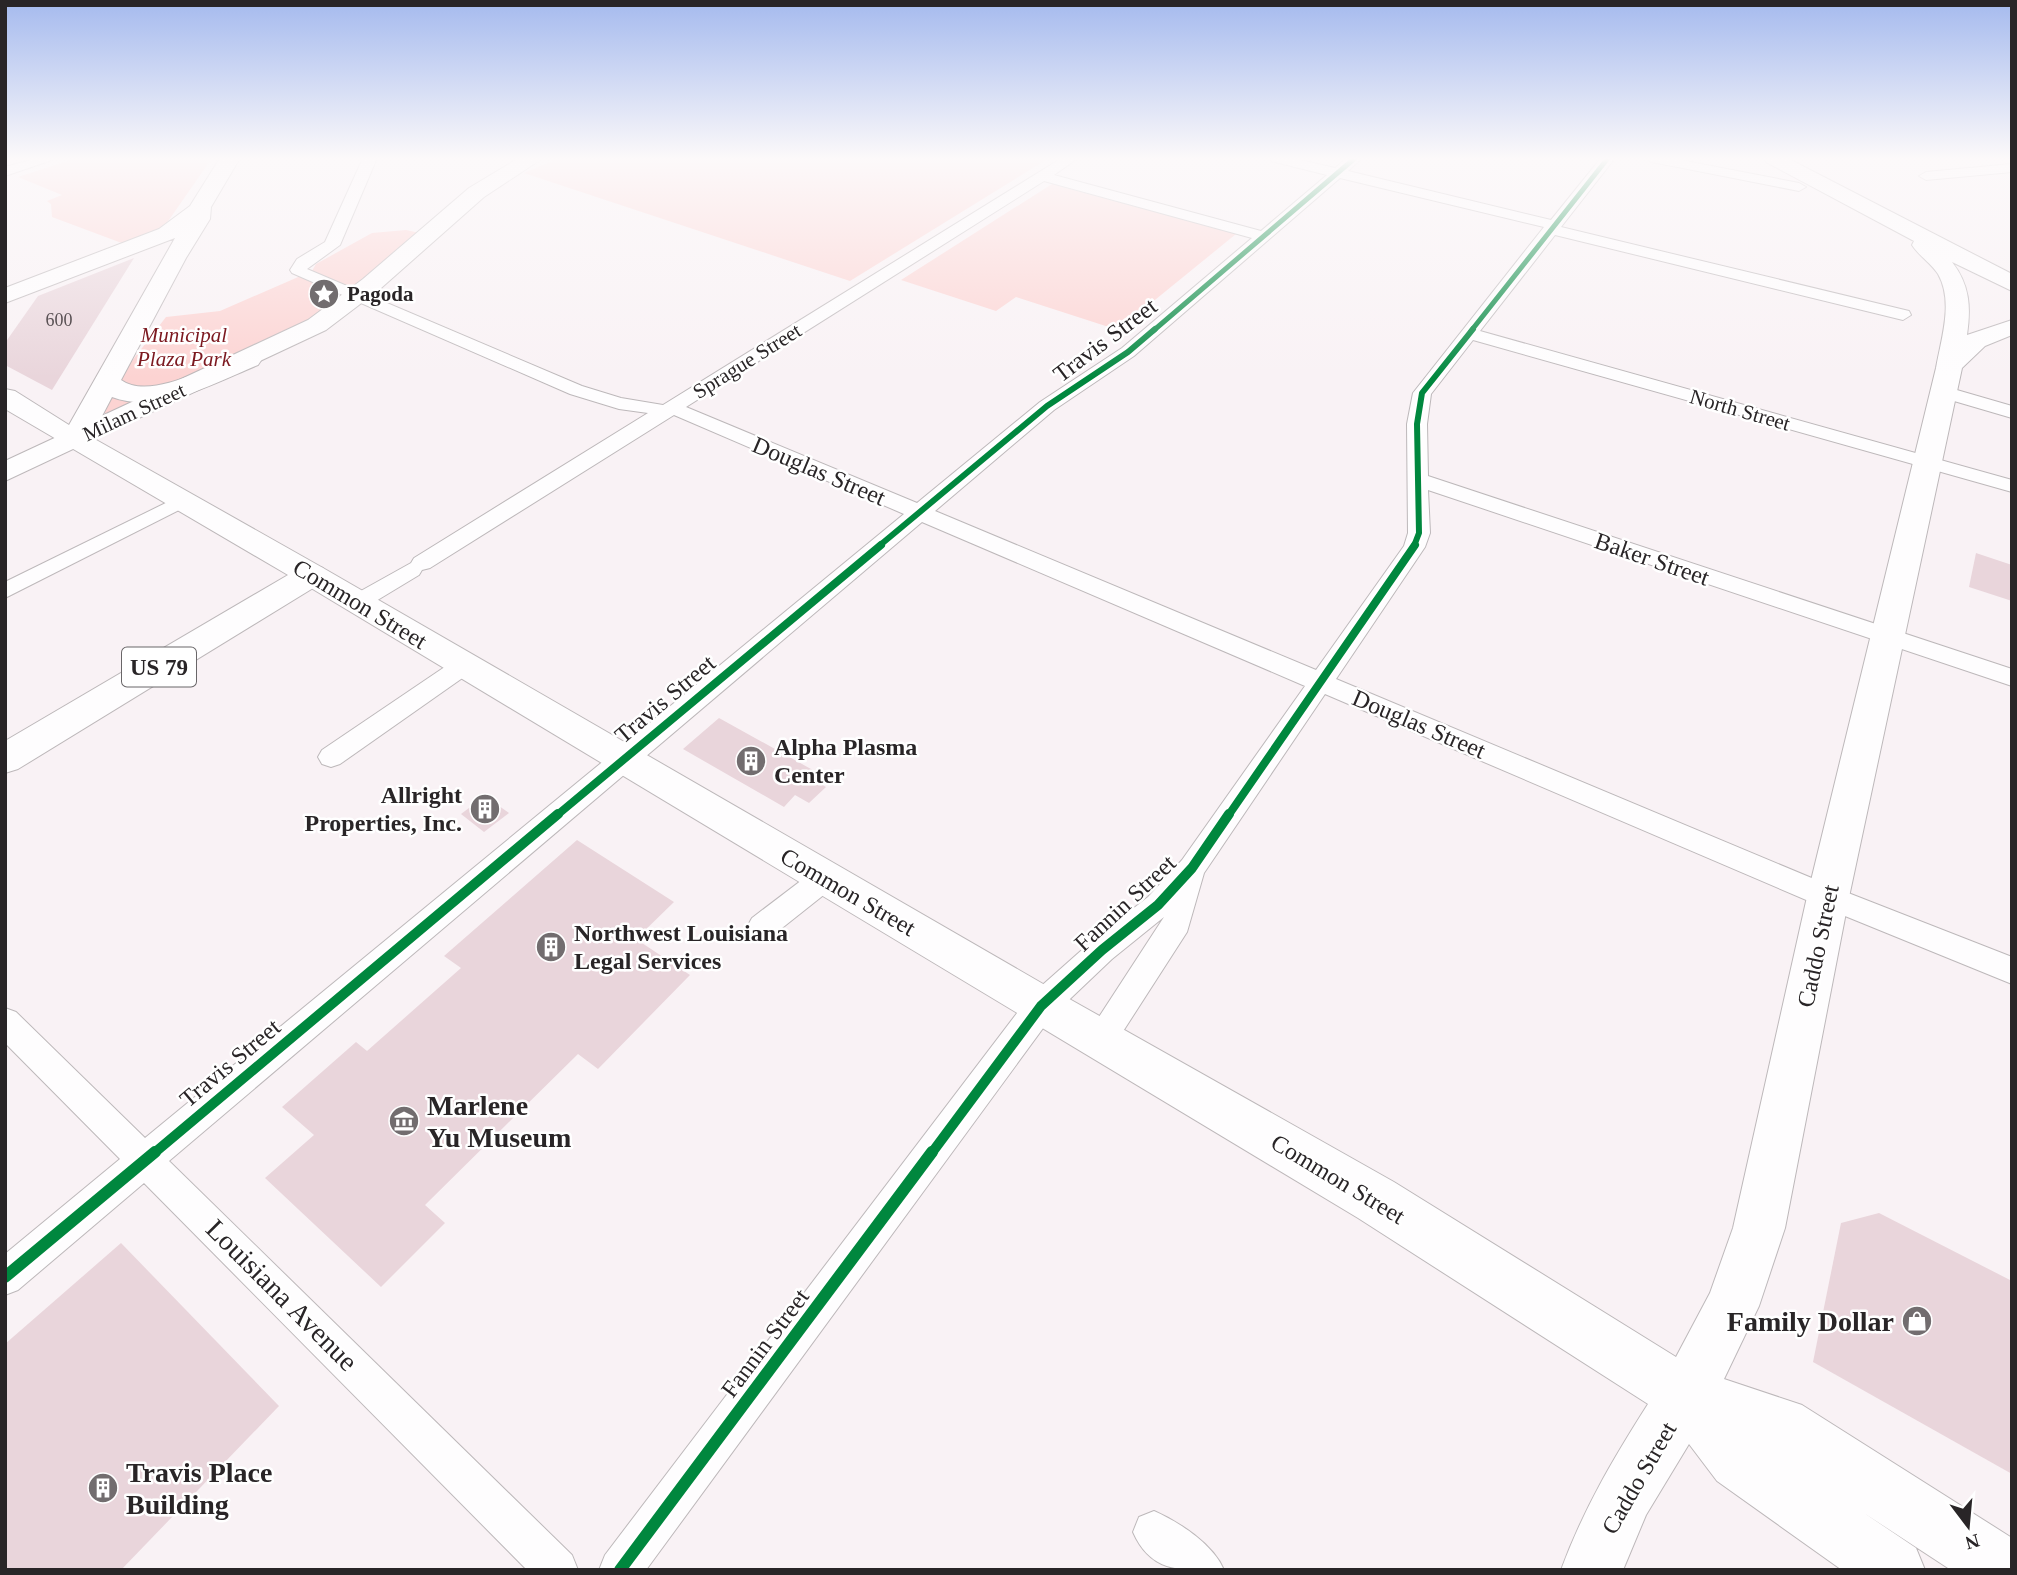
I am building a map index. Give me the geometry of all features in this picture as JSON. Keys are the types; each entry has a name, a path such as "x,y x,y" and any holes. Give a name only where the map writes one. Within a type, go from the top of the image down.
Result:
{"main road":[{"path":"5,296 170,232"},
{"path":"75,440 191,232"},
{"name":"Milam Street","path":"5,472 317,326 358,296 432,232"},
{"path":"1905,232 1934,255 1955,280 1959,302 1946,380"},
{"path":"1913,232 2012,284"},
{"path":"110,257 148,250 169,253 174,258"},
{"name":"Caddo Street","path":"1592,1570 1605,1534 1625,1494 1686,1396 1732,1306 1759,1228 1828,897 1946,380 1966,346 1984,336 2012,327"},
{"path":"106,381 128,394 151,394 167,391 248,359"},
{"name":"Common Street","path":"5,397 1376,1200 1686,1396 1782,1425 2006,1570"},
{"name":"US 79","path":"5,759 312,575"},
{"name":"Common Street","path":"1686,1396 1738,1460 1894,1570"}],"street":[{"path":"327,285 303,274 298,267 332,245 338,232"},
{"name":"Sprague Street","path":"358,602 671,410 954,232"},
{"path":"1246,232 1263,236"},
{"name":"Travis Street","path":"5,1278 1047,406 1128,352 1268,232"},
{"name":"Fannin Street","path":"620,1570 1041,1006 1102,950 1158,905 1192,868 1321,683 1414,547 1419,533 1417,424 1422,393 1548,232"},
{"path":"1570,232 1903,315"},
{"name":"Douglas Street","path":"327,285 576,390 619,403 671,410 1828,897 2012,971"},
{"name":"North Street","path":"1468,333 1926,464 2012,486"},
{"path":"1946,380 2012,412"},
{"name":"Baker Street","path":"1419,480 2012,678"},
{"path":"5,591 184,500"},
{"path":"331,757 463,666"},
{"name":"Fannin Street","path":"1100,1040 1177,923 1192,868"},
{"path":"762,928 825,878"},
{"name":"Louisiana Avenue","path":"5,1021 557,1570"},
{"path":"1154,1532 1203,1570"}],"green space":[{"path":"91,232 158,232 127,245"},
{"name":"Municipal Plaza Park","path":"413,232 429,235 345,308 114,413 105,413 98,408 166,317 220,311 312,271 316,264 372,233"},
{"path":"701,232 930,232 850,281"},
{"path":"977,232 1227,232 1236,234 1118,330 1016,297 996,311 901,280"}],"building":[{"path":"134,258 52,390 5,365 5,343 38,296"},
{"path":"1976,553 2012,565 2012,601 1969,587"},
{"name":"Alpha Plasma Center","path":"719,718 820,774 814,780 826,787 809,803 795,795 784,807 683,749"},
{"name":"Allright Properties, Inc.","path":"485,796 509,813 484,832 461,814"},
{"name":"Marlene Yu Museum","path":"577,840 674,902 636,939 690,975 598,1069 578,1054 425,1205 445,1223 381,1287 265,1178 314,1135 282,1107 356,1042 367,1051 461,968 444,956"},
{"name":"Family Dollar","path":"1879,1213 2012,1281 2012,1474 1813,1362 1841,1223"},
{"name":"Travis Place Building","path":"121,1243 279,1406 121,1570 5,1570 5,1344"}],"cycle path":[{"path":"5,1277 1047,406 1128,352 1269,232"},
{"path":"620,1570 1041,1006 1102,950 1158,905 1192,868 1414,547 1419,533 1417,424 1422,393 1550,232"}],"place":[{"name":"Pagoda","path":"324,294"},
{"name":"Alpha Plasma Center","path":"751,761"},
{"name":"Allright Properties, Inc.","path":"485,809"},
{"name":"Northwest Louisiana Legal Services","path":"551,947"},
{"name":"Marlene Yu Museum","path":"404,1121"},
{"name":"Family Dollar","path":"1917,1321"},
{"name":"Travis Place Building","path":"103,1488"}]}
